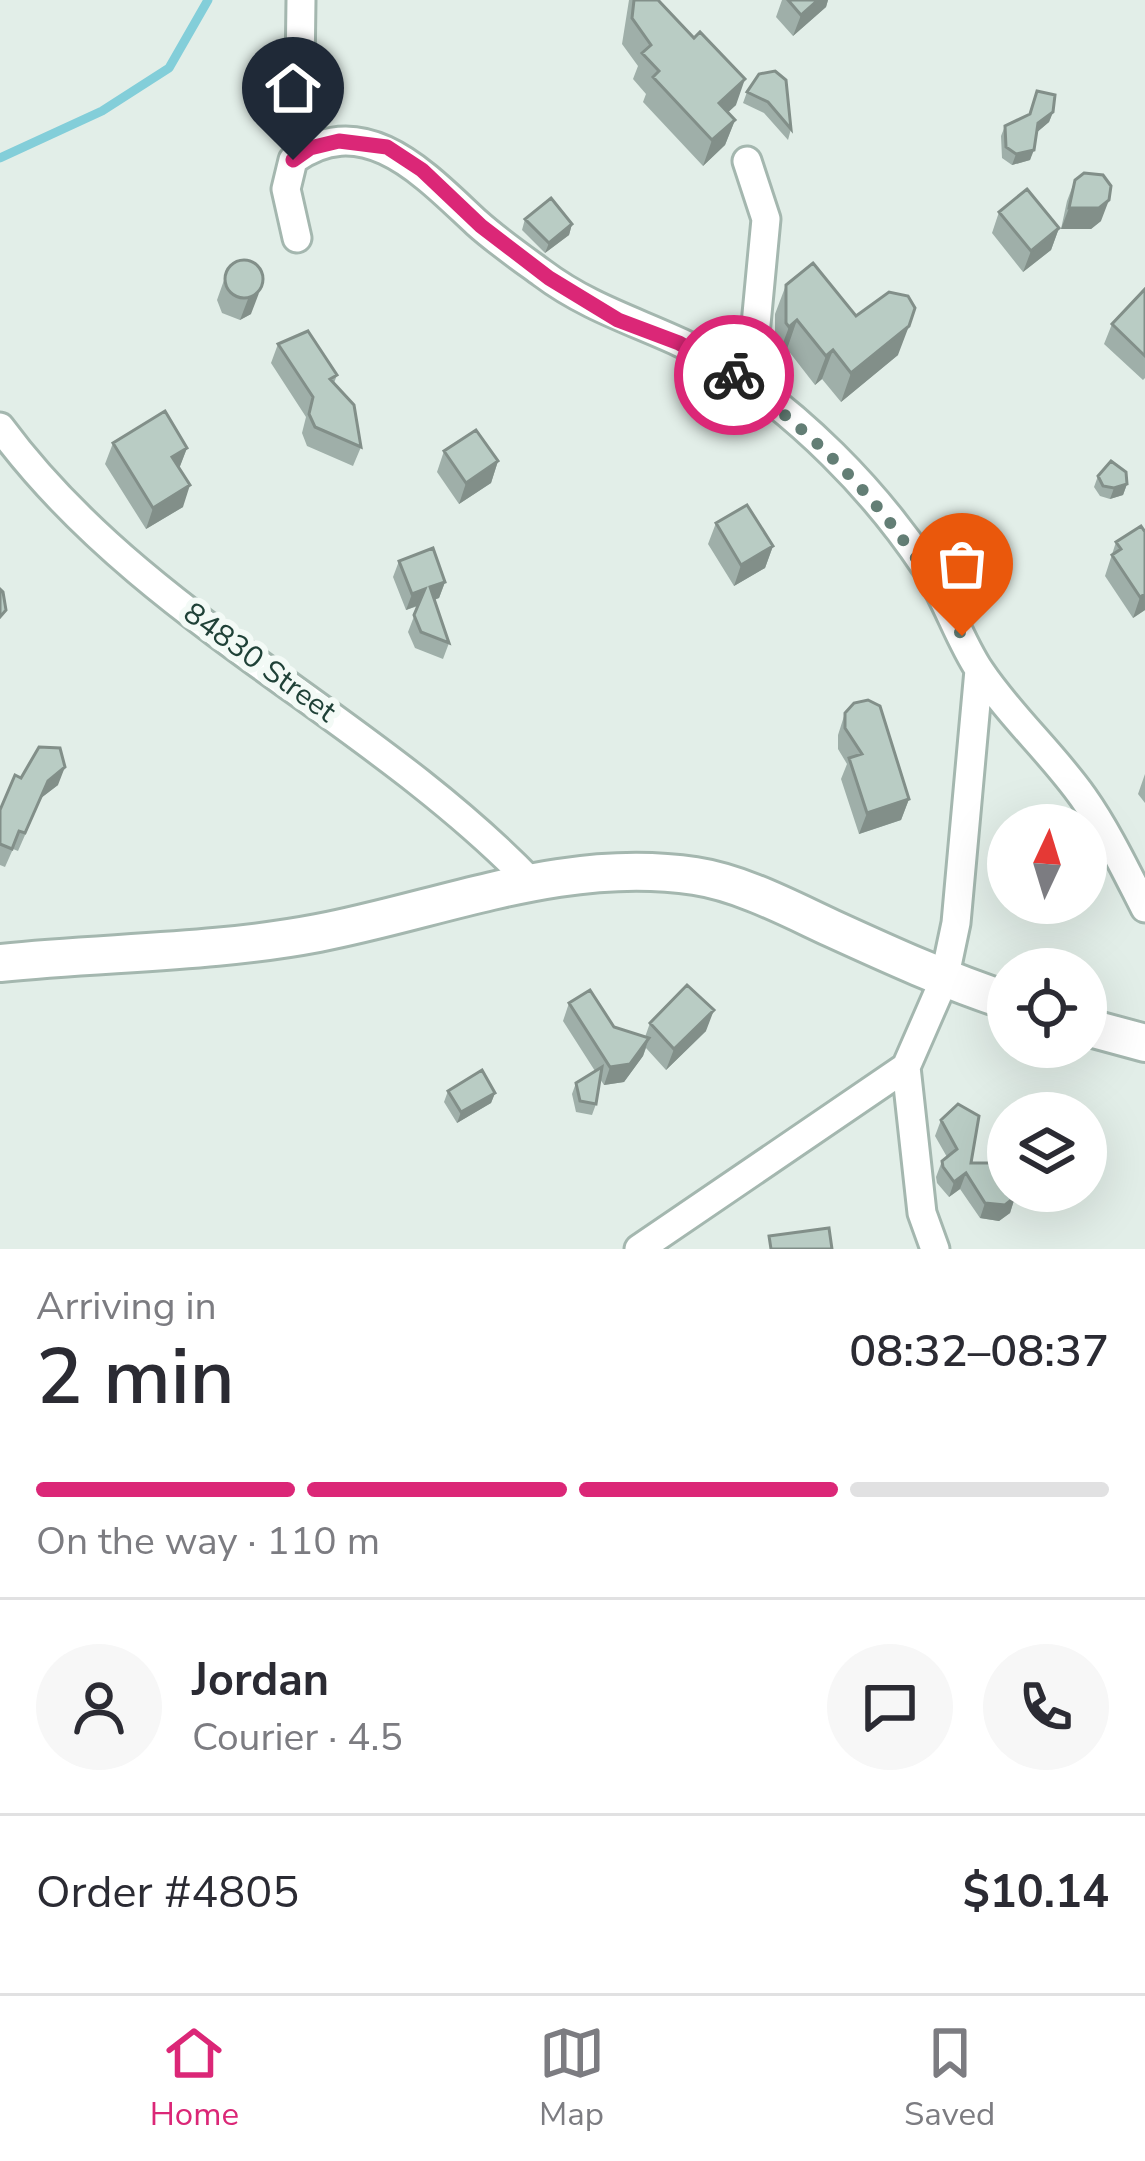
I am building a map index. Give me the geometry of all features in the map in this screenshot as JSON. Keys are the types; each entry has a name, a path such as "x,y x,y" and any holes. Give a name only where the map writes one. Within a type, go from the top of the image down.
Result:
{"street":[{"path":"301,0 300,74 310,148"},
{"path":"297,238 286,189 293,160 310,148 339,141 387,147 422,170 481,226 549,278 618,320 719,363 762,395 884,510 928,570 979,670 1083,797 1145,908"},
{"path":"747,161 766,219 755,335 762,395"},
{"name":"84830 Street","path":"0,427 102,545 414,775 532,883"},
{"path":"935,1249 922,1214 906,1067 944,980 965,854 979,670"},
{"path":"0,963 214,949 316,933 593,872 698,876 773,901 944,980 987,994"},
{"path":"1107,1033 1145,1043"},
{"path":"639,1249 855,1097 906,1067"}],"building":[{"path":"634,0 658,0 694,38 700,32 745,79 719,103 735,120 712,140 653,77 659,71 642,53 651,45 632,18"},
{"path":"788,0 818,0 801,15"},
{"path":"775,71 786,80 791,129 768,102 747,92 759,74"},
{"path":"1037,91 1055,95 1053,112 1038,123 1034,150 1016,154 1006,147 1005,126 1030,114"},
{"path":"1084,173 1103,175 1111,186 1109,200 1099,208 1069,208 1075,180"},
{"path":"1027,189 1059,228 1031,251 999,212"},
{"path":"551,198 572,224 549,243 525,219"},
{"path":"244,260 257,266 263,279 257,292 244,298 231,292 225,279 231,266"},
{"path":"813,263 856,316 889,292 908,296 915,308 909,326 851,373 833,350 826,356 797,320 789,327 786,323 786,285"},
{"path":"1145,289 1145,356 1112,324"},
{"path":"308,331 337,375 330,379 354,405 361,447 315,427 309,414 313,397 278,344"},
{"path":"165,411 187,448 172,457 190,485 153,508 113,443"},
{"path":"476,430 498,461 466,483 444,451"},
{"path":"1111,461 1126,472 1127,484 1103,486 1098,476"},
{"path":"747,505 773,546 741,565 716,523"},
{"path":"1141,526 1145,532 1145,594 1140,597 1112,555 1121,549 1116,542"},
{"path":"970,528 991,552 972,570 950,544"},
{"path":"433,548 445,582 430,587 449,643 421,632 414,615 425,589 412,594 399,561"},
{"path":"0,589 6,610 0,617"},
{"path":"868,700 880,706 909,799 867,813 849,758 862,754 845,728 845,713 854,703"},
{"path":"39,747 60,748 65,767 48,781 25,833 19,831 12,849 0,844 0,810 15,775 21,778"},
{"path":"687,985 714,1010 674,1049 650,1023"},
{"path":"590,990 614,1027 649,1038 630,1064 610,1067 569,1003"},
{"path":"602,1067 596,1104 580,1101 576,1083"},
{"path":"482,1070 495,1093 461,1112 448,1091"},
{"path":"958,1104 979,1116 971,1163 987,1163 987,1203 966,1173 954,1182 943,1167 942,1161 957,1149 941,1120"},
{"path":"829,1228 832,1249 771,1249 769,1236"}],"waterway":[{"path":"0,158 102,111 169,68 208,0"}],"way so far":[{"path":"734,375 836,459 884,510 928,570 962,636"}],"route":[{"path":"293,160 310,148 339,141 387,147 422,170 481,226 549,278 618,320 679,343 734,375"}]}
